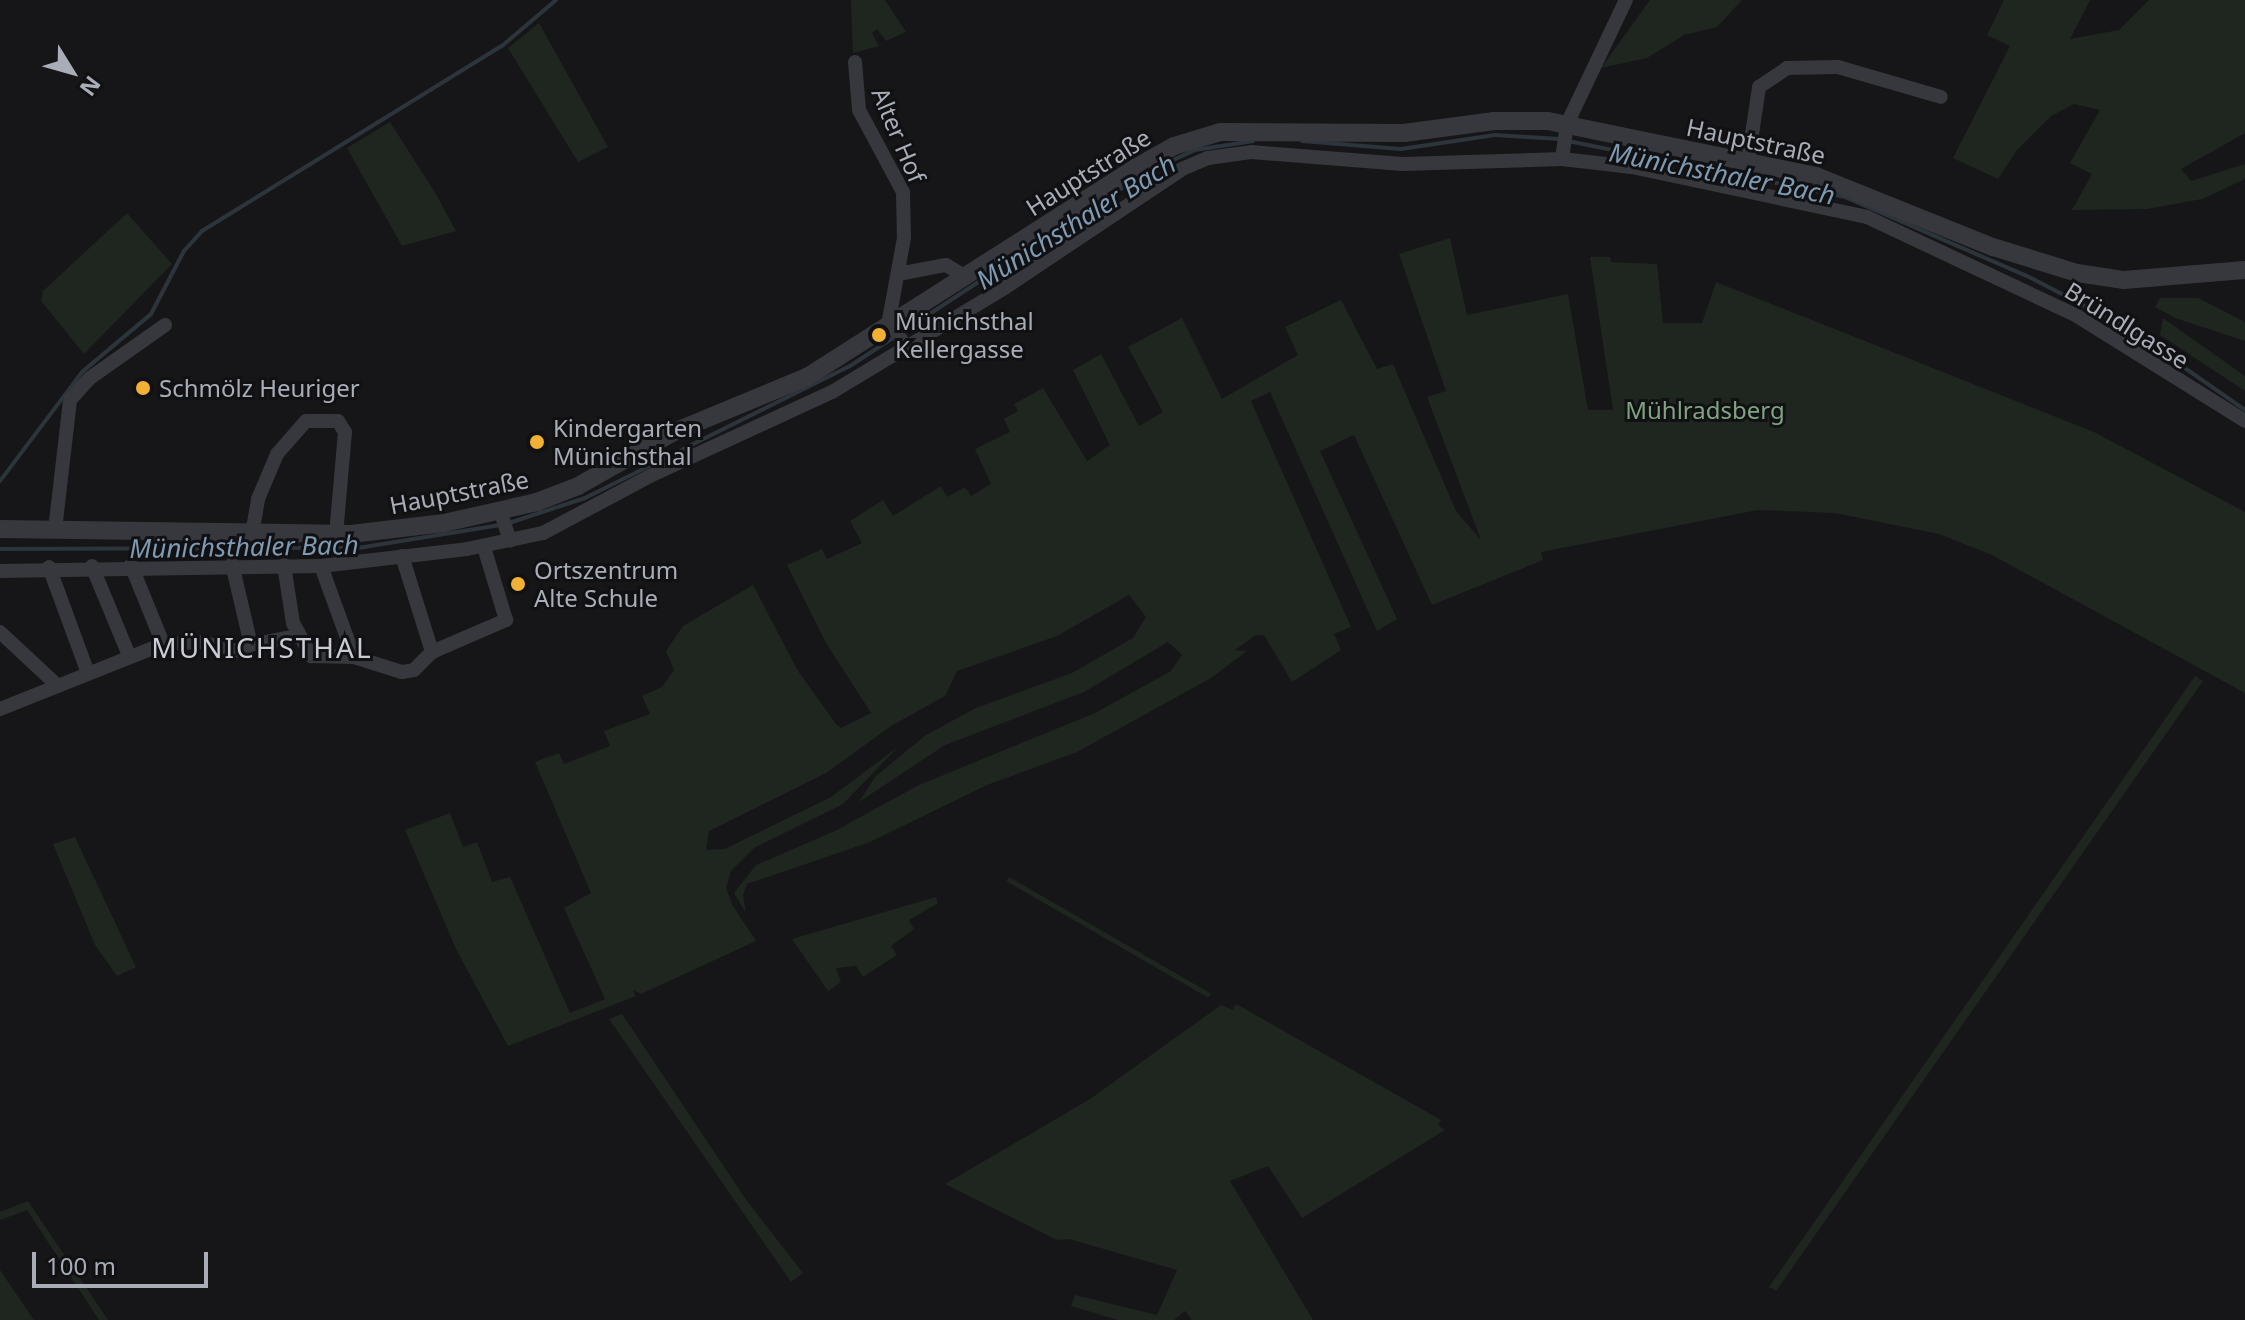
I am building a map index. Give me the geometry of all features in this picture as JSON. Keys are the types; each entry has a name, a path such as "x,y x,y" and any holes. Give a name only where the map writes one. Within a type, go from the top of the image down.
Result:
{"street":[{"path":"1562,155 1567,128 1626,0"},
{"name":"Alter Hof","path":"855,62 859,110 903,192 906,215 891,324"},
{"path":"1748,161 1759,87 1787,68 1838,67 1941,97"},
{"name":"Hauptstraße","path":"0,571 131,565 321,566 484,547 505,526 674,432 807,377 1154,157 1204,136 1256,130 1404,133 1513,120 1567,128 1748,161 1842,185 1988,260"},
{"name":"Hauptstraße","path":"0,529 336,534 505,526 558,527 650,476 832,392 1165,178 1208,158 1251,152 1403,164 1562,155 1867,217 1988,260 2124,280 2245,270"},
{"name":"Bründlgasse","path":"1988,260 2245,421"},
{"path":"898,274 946,265 964,276"},
{"path":"891,324 904,344"},
{"path":"55,530 70,400 90,378 165,325"},
{"path":"252,534 258,499 277,454 306,421 338,421 345,432 336,534"},
{"path":"284,565 297,636 311,656 354,657 402,672 414,670 432,652 506,620 484,547"},
{"path":"402,556 432,652"},
{"path":"232,564 251,645"},
{"path":"131,565 163,644"},
{"path":"92,566 128,653"},
{"path":"321,566 354,657"},
{"path":"49,567 88,673"},
{"path":"0,632 58,686"},
{"path":"0,709 128,653 163,644 201,642 235,651 297,636"}],"green space":[{"path":"851,0 885,0 906,32 886,41 877,29 872,33 879,46 853,53"},
{"path":"1650,0 1742,0 1717,27 1684,35 1647,58 1601,68"},
{"path":"2004,0 2090,0 2070,39 2119,30 2149,0 2245,0 2245,133 2181,169 2191,181 2245,164 2245,179 2202,199 2147,209 2072,210 2092,174 2070,163 2100,110 2074,104 2051,116 2017,150 1998,179 1953,158 2010,46 1987,35"},
{"path":"539,23 608,147 578,162 508,48"},
{"path":"390,122 456,231 402,246 347,148"},
{"path":"127,213 172,264 84,354 41,301 43,291"},
{"name":"Mühlradsberg","path":"1450,238 1467,315 1568,294 1588,410 1613,410 1590,257 1610,257 1611,262 1657,264 1663,323 1702,323 1716,282 2094,432 2245,512 2245,693 1992,555 1939,534 1835,513 1758,510 1541,552 1543,560 1432,605 1354,435 1320,451 1397,619 1377,631 1270,392 1251,401 1351,627 1334,634 1341,650 1292,682 1264,635 1256,635 1235,650 1247,651 1211,678 1077,752 987,785 870,842 747,884 743,895 746,913 734,893 756,865 835,831 919,785 1095,713 1171,671 1182,655 1168,642 1084,692 945,745 859,802 875,777 926,735 976,708 1072,673 1133,638 1146,617 1129,595 1057,636 957,671 945,696 891,726 826,773 709,831 706,850 725,849 831,797 898,747 843,804 754,848 731,871 726,888 733,906 756,941 641,994 633,990 636,996 508,1046 456,949 405,830 450,813 463,847 477,842 492,882 510,877 570,1013 605,999 564,908 591,893 535,762 559,753 564,764 610,746 604,731 650,714 642,696 662,687 674,670 666,651 683,626 753,585 798,671 836,724 841,728 871,713 826,643 787,565 822,549 827,559 862,543 850,521 883,500 893,516 941,486 947,497 965,487 971,496 991,484 975,449 1010,432 1004,419 1018,411 1014,404 1043,388 1087,461 1110,445 1073,370 1101,354 1139,426 1163,412 1128,347 1182,318 1222,399 1298,355 1285,327 1341,300 1377,369 1393,364 1456,511 1481,540 1427,397 1446,391 1399,254"},
{"path":"2160,298 2198,298 2214,306 2245,322 2245,341 2175,318 2155,307"},
{"path":"2163,318 2245,376 2245,391 2160,335"},
{"path":"2195,676 2203,681 1776,1291 1769,1287"},
{"path":"75,837 136,967 117,976 95,945 53,844"},
{"path":"1009,877 1211,994 1208,998 1006,881"},
{"path":"936,897 938,903 909,920 914,929 891,946 897,955 863,977 856,966 836,968 841,982 828,991 792,939"},
{"path":"1236,1004 1441,1120 1438,1125 1445,1130 1302,1218 1268,1166 1230,1181 1313,1320 1192,1320 1185,1311 1174,1320 1118,1320 1071,1306 1075,1295 1157,1315 1177,1270 1069,1239 1057,1240 945,1184 1090,1099 1221,1005 1233,1010"},
{"path":"622,1014 747,1201 803,1273 791,1282 609,1019"},
{"path":"28,1201 108,1320 99,1320 27,1210 0,1220 0,1212"},
{"path":"0,1270 34,1320 0,1320"}],"waterway":[{"path":"0,481 82,372 151,314 184,251 202,231 502,46 556,0"},
{"name":"Münichsthaler Bach","path":"1302,141 1401,149 1495,135 1559,139"},
{"name":"Münichsthaler Bach","path":"509,523 585,498 850,366 1147,172 1195,150 1253,141"},
{"name":"Münichsthaler Bach","path":"1568,141 1845,197 2027,276 2126,327 2245,410"},
{"name":"Münichsthaler Bach","path":"0,549 358,548 500,525"}],"place":[{"name":"Münichsthal Kellergasse","path":"879,335"},
{"name":"Schmölz Heuriger","path":"143,388"},
{"name":"Kindergarten Münichsthal","path":"537,442"},
{"name":"Ortszentrum Alte Schule","path":"518,584"}],"district":[{"name":"MÜNICHSTHAL","path":"262,647"}]}
